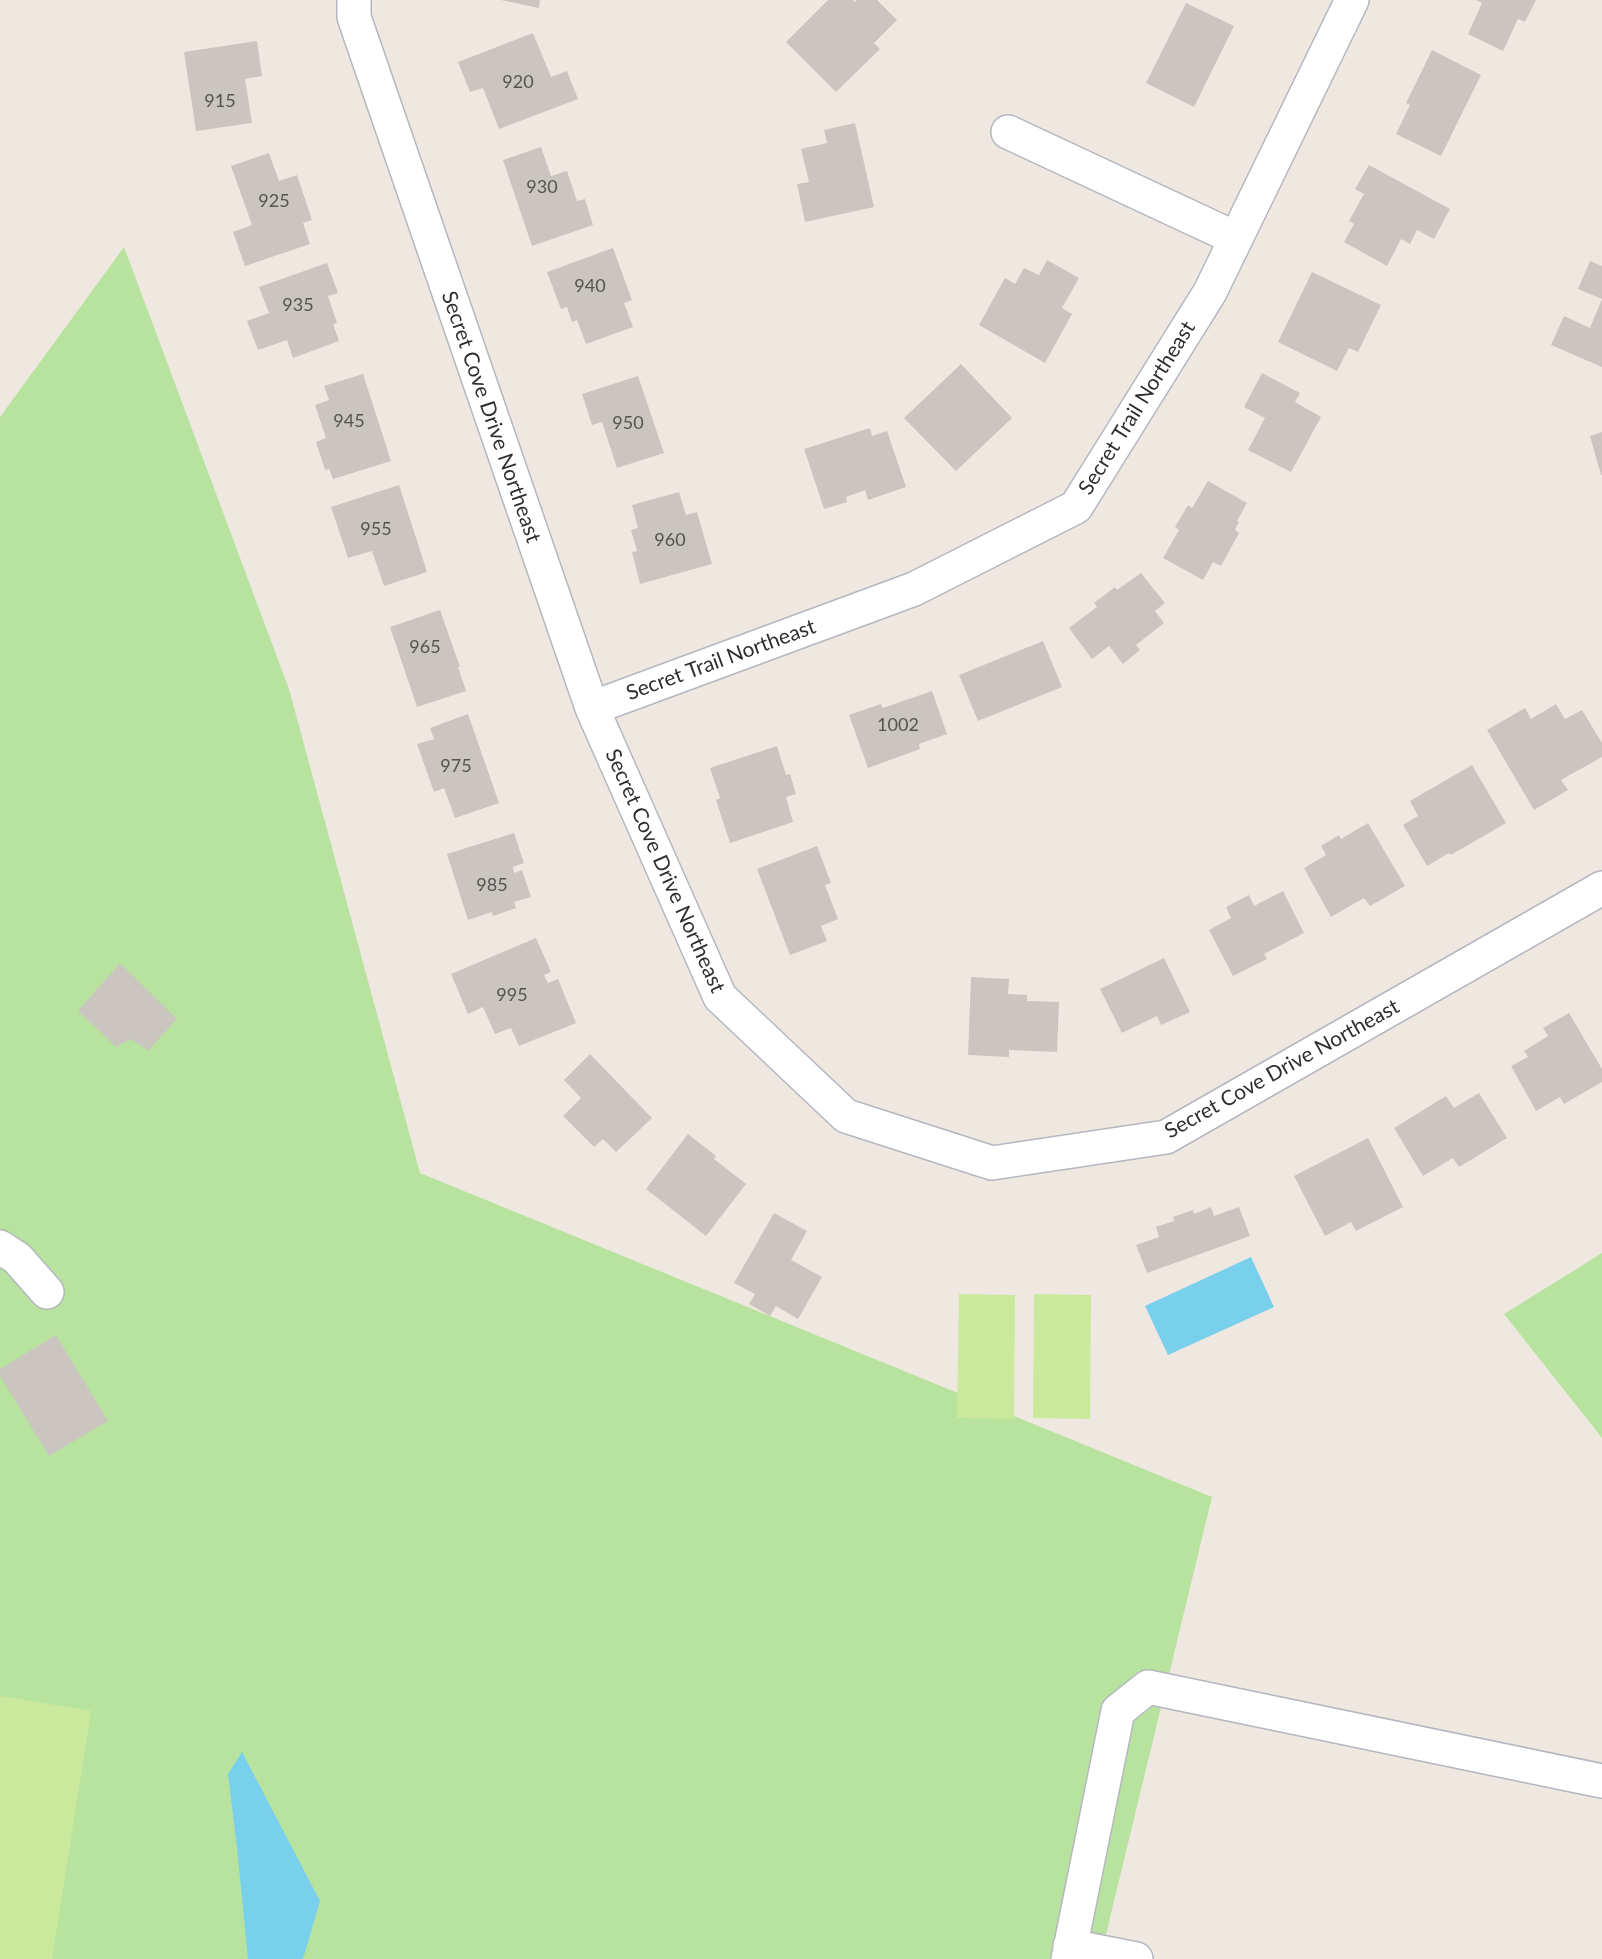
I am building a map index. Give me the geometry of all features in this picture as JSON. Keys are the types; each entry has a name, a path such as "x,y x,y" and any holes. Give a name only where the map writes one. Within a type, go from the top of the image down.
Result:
{"street":[{"name":"Secret Cove Drive Northeast","path":"354,0 354,17 592,708 720,997 846,1116 992,1163 1166,1137 1602,888"},
{"name":"Secret Trail Northeast","path":"592,708 914,589 1076,507 1210,292 1352,0"},
{"path":"1008,132 1235,238"},
{"path":"0,1247 17,1258 47,1292"},
{"path":"1136,1959 1069,1952 1118,1711 1148,1687 1602,1781"}],"green space":[{"path":"124,247 289,689 420,1173 1212,1497 1100,1959 0,1959 0,417"},
{"path":"1602,1253 1602,1438 1504,1314"},
{"path":"959,1294 1015,1295 1014,1419 957,1418"},
{"path":"1034,1294 1091,1295 1090,1419 1033,1418"},
{"path":"0,1696 91,1711 52,1959 0,1959"}],"water":[{"path":"1251,1257 1274,1307 1168,1355 1145,1306"},
{"path":"242,1752 320,1901 303,1959 248,1959 228,1774"}],"building":[{"path":"501,0 540,0 539,8"},
{"path":"828,0 853,0 855,2 857,0 877,0 897,20 874,43 880,49 836,92 786,42"},
{"path":"1476,0 1536,0 1525,22 1518,19 1503,51 1468,34 1482,3"},
{"path":"1186,3 1234,26 1194,107 1146,83"},
{"path":"533,33 551,77 567,71 578,99 499,129 483,88 470,92 458,62"},
{"path":"257,41 262,76 245,79 252,123 196,131 184,52"},
{"path":"1432,50 1481,75 1441,156 1396,134 1410,105 1406,103"},
{"path":"855,123 874,207 805,222 797,184 809,182 801,149 827,143 824,130"},
{"path":"541,147 551,176 567,171 577,201 585,199 593,225 532,246 503,160"},
{"path":"269,153 279,181 297,175 312,220 303,223 310,244 245,266 233,232 252,225 231,166"},
{"path":"1369,165 1450,209 1434,239 1417,230 1410,244 1401,239 1387,266 1344,242 1354,224 1349,221 1364,194 1355,189"},
{"path":"613,248 632,300 624,303 633,327 586,344 577,320 572,322 567,307 561,309 547,272"},
{"path":"1047,260 1079,278 1062,308 1072,314 1045,363 979,325 1005,278 1015,284 1024,268 1039,275"},
{"path":"1590,261 1602,266 1602,299 1578,289"},
{"path":"327,263 338,293 328,296 337,323 333,324 339,341 293,358 287,340 258,350 247,321 269,313 259,287"},
{"path":"1312,272 1381,305 1358,352 1349,348 1337,371 1278,342"},
{"path":"1602,299 1602,367 1551,345 1564,316 1590,328"},
{"path":"961,364 1012,418 956,471 904,418"},
{"path":"1262,373 1300,393 1295,402 1321,417 1291,472 1248,450 1265,418 1244,407"},
{"path":"363,374 391,461 333,479 329,469 325,470 316,442 326,438 315,405 329,400 324,386"},
{"path":"638,376 664,453 617,468 602,422 592,425 582,394"},
{"path":"870,428 872,436 887,431 906,487 868,500 865,490 846,497 847,502 824,509 804,449"},
{"path":"1602,432 1602,475 1601,475 1590,436"},
{"path":"1208,481 1247,503 1237,521 1239,522 1235,530 1239,533 1221,566 1213,562 1203,580 1163,558 1179,530 1175,527 1188,505 1192,508"},
{"path":"399,485 427,572 384,586 372,551 348,558 331,507"},
{"path":"679,492 686,515 697,512 712,564 640,584 632,552 637,551 631,530 638,528 632,505"},
{"path":"1141,573 1165,603 1155,611 1164,623 1136,645 1140,650 1123,664 1109,646 1092,659 1069,628 1097,607 1094,603 1115,587 1117,590"},
{"path":"440,610 466,691 417,707 390,627"},
{"path":"1043,641 1062,687 978,721 959,675"},
{"path":"932,691 947,734 919,744 920,749 868,768 849,715 881,704 883,708"},
{"path":"1556,704 1565,719 1582,710 1602,743 1602,757 1561,780 1568,790 1534,810 1487,730 1525,708 1531,719"},
{"path":"468,714 499,803 455,818 444,788 434,792 417,744 434,739 430,728"},
{"path":"777,746 786,775 790,774 796,794 786,797 793,822 730,843 716,800 720,798 710,768"},
{"path":"1472,765 1506,823 1451,855 1449,853 1427,866 1403,825 1418,816 1410,801"},
{"path":"1368,823 1405,886 1370,906 1364,898 1331,917 1304,868 1326,855 1321,846 1339,835 1341,839"},
{"path":"514,833 524,863 513,867 514,873 522,870 531,897 514,902 516,908 493,916 492,912 468,920 447,854"},
{"path":"817,846 831,883 825,885 838,919 821,926 827,941 790,955 757,869"},
{"path":"1283,891 1304,933 1264,954 1267,959 1233,976 1209,930 1231,918 1226,907 1249,895 1254,906"},
{"path":"536,938 551,972 544,975 548,983 558,979 576,1023 519,1046 511,1028 495,1034 483,1007 468,1014 451,974"},
{"path":"1164,958 1190,1012 1161,1025 1157,1016 1122,1033 1100,989"},
{"path":"120,963 177,1019 148,1051 131,1039 116,1047 78,1011"},
{"path":"971,977 1009,979 1008,994 1027,995 1027,1001 1059,1002 1057,1052 1009,1050 1009,1057 968,1055"},
{"path":"1569,1013 1602,1069 1602,1082 1564,1104 1560,1097 1536,1111 1511,1066 1528,1057 1524,1051 1548,1036 1543,1028"},
{"path":"590,1054 652,1118 616,1152 603,1139 594,1147 563,1116 581,1098 564,1080"},
{"path":"1479,1093 1507,1138 1459,1167 1453,1158 1423,1176 1394,1128 1446,1096 1454,1108"},
{"path":"688,1134 716,1156 714,1159 746,1184 706,1236 646,1189"},
{"path":"1368,1138 1403,1207 1356,1231 1351,1222 1325,1236 1294,1176"},
{"path":"1211,1207 1214,1216 1239,1207 1250,1236 1147,1273 1136,1245 1159,1237 1156,1227 1174,1221 1173,1217 1193,1210 1194,1214"},
{"path":"774,1213 807,1231 791,1260 822,1277 798,1319 776,1306 770,1316 749,1304 755,1294 734,1283"},
{"path":"56,1335 108,1421 49,1456 0,1376 0,1369"}]}
